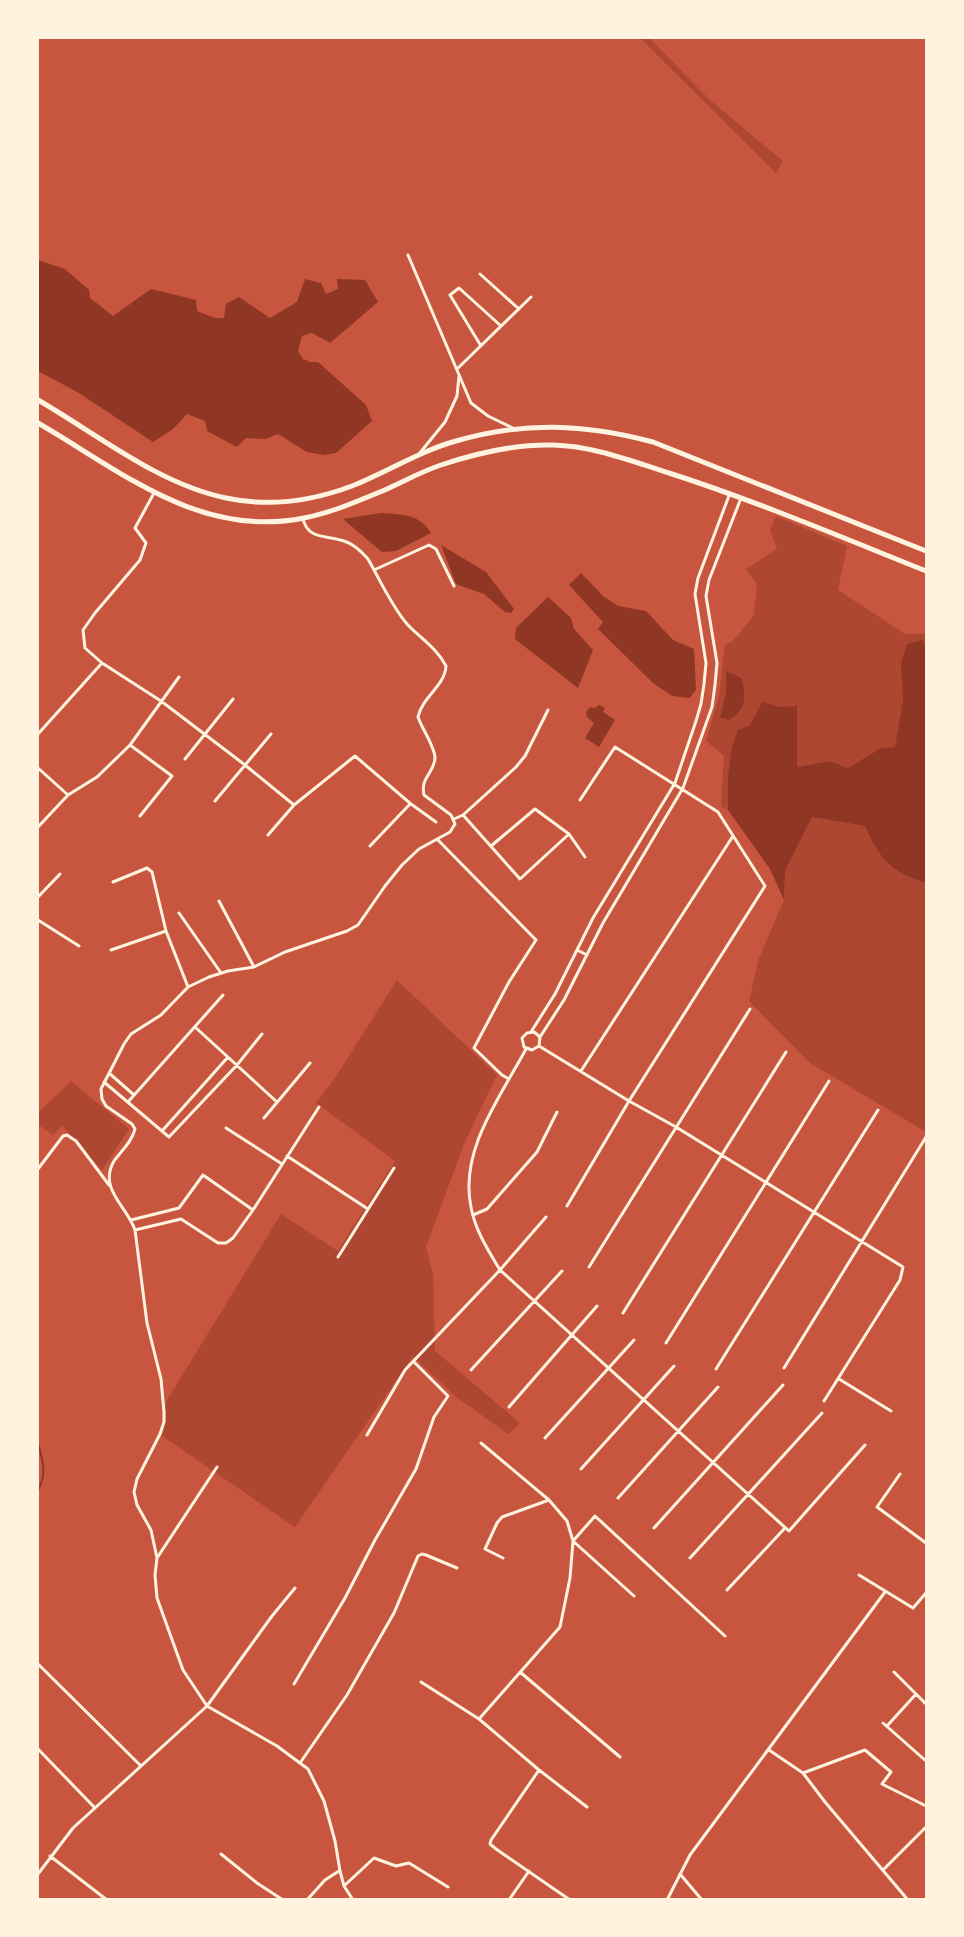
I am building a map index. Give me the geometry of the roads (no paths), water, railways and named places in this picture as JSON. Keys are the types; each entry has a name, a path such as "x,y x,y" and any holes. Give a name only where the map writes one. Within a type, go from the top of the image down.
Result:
{"main road":[{"path":"38,400 122,452 181,484 226,498 267,503 298,500 351,486 455,441 515,429 566,426 620,433 653,442 927,551"},
{"path":"38,423 154,493 188,508 223,519 264,522 303,519 354,502 440,465 487,452 525,446 555,445 597,451 730,492 927,571"}],"street":[{"path":"408,255 471,403 488,416 515,429"},
{"path":"480,274 519,309"},
{"path":"481,346 450,295 459,288 501,326"},
{"path":"457,369 531,297"},
{"path":"418,456 445,422 457,396 459,374"},
{"path":"540,1046 535,1050 526,1049 522,1044 522,1038 531,1032 555,994 593,918 675,783 701,704 706,663 695,594 698,578 730,492"},
{"path":"154,493 135,528 146,543 140,560 94,613 83,630 85,648 102,663 161,700 294,805"},
{"path":"540,1046 540,1037 564,1000 603,923 683,788 712,707 717,663 706,596 708,580 742,497"},
{"path":"303,519 310,532 353,545 368,559 405,620 424,638 446,666 446,674 423,703 418,717 435,754 434,763 423,783 424,795 454,819"},
{"path":"374,570 429,545 436,549 454,586"},
{"path":"700,626 711,624"},
{"path":"38,734 102,663"},
{"path":"38,828 68,795 97,777 130,745 178,677"},
{"path":"185,759 233,699"},
{"path":"454,819 463,815 516,767 525,756 548,710"},
{"path":"215,801 271,734"},
{"path":"130,745 172,776 140,816"},
{"path":"567,1206 629,1101 765,886 718,812 615,747 580,800"},
{"path":"268,834 294,805 355,756 435,822"},
{"path":"38,768 68,795"},
{"path":"370,846 411,804"},
{"path":"491,846 535,809 569,834 585,857"},
{"path":"463,815 520,879 569,834"},
{"path":"109,1185 114,1163 134,1135 135,1129 132,1124 106,1106 102,1099 101,1089 131,1034 161,1015 188,987 220,973 254,967 285,952 358,925 402,865 419,849 453,828 454,819"},
{"path":"581,1071 733,836"},
{"path":"437,839 536,940 509,982 474,1048 509,1079"},
{"path":"113,882 149,868 152,872 166,931 188,987"},
{"path":"623,868 633,874"},
{"path":"38,897 60,874"},
{"path":"219,901 254,967"},
{"path":"179,913 220,973"},
{"path":"38,920 79,946"},
{"path":"111,950 166,931"},
{"path":"577,950 587,955"},
{"path":"128,1102 224,995"},
{"path":"589,1267 750,1009"},
{"path":"195,1027 277,1102"},
{"path":"531,1032 540,1037"},
{"path":"104,1082 169,1137 237,1065 262,1034"},
{"path":"540,1046 903,1267 900,1280 824,1401"},
{"path":"526,1049 482,1130 469,1186 473,1215 484,1243 500,1270 789,1531 865,1446"},
{"path":"623,1313 786,1052"},
{"path":"162,1131 228,1056"},
{"path":"264,1118 310,1063"},
{"path":"109,1073 134,1095"},
{"path":"666,1343 829,1081"},
{"path":"135,1230 181,1219 218,1243 225,1243 233,1238 319,1107"},
{"path":"716,1369 878,1110"},
{"path":"473,1215 486,1209 537,1152 557,1112"},
{"path":"225,1128 282,1164"},
{"path":"38,1169 63,1136 67,1135 76,1141 109,1185 135,1230 147,1323 161,1379 164,1422 137,1479 134,1492 137,1504 151,1530 157,1558 155,1575 157,1598 183,1670 207,1706 277,1746 308,1769 324,1801 344,1886 353,1899"},
{"path":"784,1368 927,1137"},
{"path":"287,1156 368,1209"},
{"path":"338,1257 394,1168"},
{"path":"131,1220 179,1208 203,1174 253,1210"},
{"path":"367,1435 405,1370 500,1270 546,1217"},
{"path":"471,1370 562,1271"},
{"path":"508,1407 597,1306"},
{"path":"545,1438 634,1340"},
{"path":"294,1684 345,1598 416,1469 434,1417 448,1396 414,1362"},
{"path":"581,1469 674,1366"},
{"path":"839,1379 891,1411"},
{"path":"654,1528 783,1385"},
{"path":"618,1497 718,1387"},
{"path":"690,1558 822,1413"},
{"path":"479,1719 560,1627 570,1578 573,1541 567,1521 549,1500 481,1443"},
{"path":"157,1558 217,1467"},
{"path":"900,1474 877,1507 927,1543"},
{"path":"502,1558 485,1549 497,1523 502,1517 549,1500"},
{"path":"573,1541 595,1516 725,1636"},
{"path":"727,1590 785,1528"},
{"path":"573,1541 634,1596"},
{"path":"300,1763 347,1695 394,1613 418,1556 426,1555 458,1568"},
{"path":"859,1575 913,1608 927,1593"},
{"path":"38,1874 73,1828 207,1706 295,1588"},
{"path":"668,1899 690,1855 885,1592"},
{"path":"38,1664 141,1766"},
{"path":"520,1672 620,1757"},
{"path":"894,1672 927,1704"},
{"path":"421,1682 479,1719 587,1807"},
{"path":"887,1726 917,1694"},
{"path":"883,1723 927,1761"},
{"path":"38,1749 95,1808"},
{"path":"769,1750 803,1773 908,1899"},
{"path":"803,1773 864,1750 891,1772 882,1784 927,1806"},
{"path":"539,1770 490,1844 570,1899"},
{"path":"883,1870 927,1827"},
{"path":"221,1854 257,1883 283,1899"},
{"path":"50,1856 107,1899"},
{"path":"344,1886 375,1858 396,1866 409,1863 448,1887"},
{"path":"307,1899 325,1880 340,1871"},
{"path":"509,1899 528,1871"},
{"path":"680,1874 702,1899"}],"waterway":[{"path":"38,1444 43,1462 42,1479 38,1490"}]}
